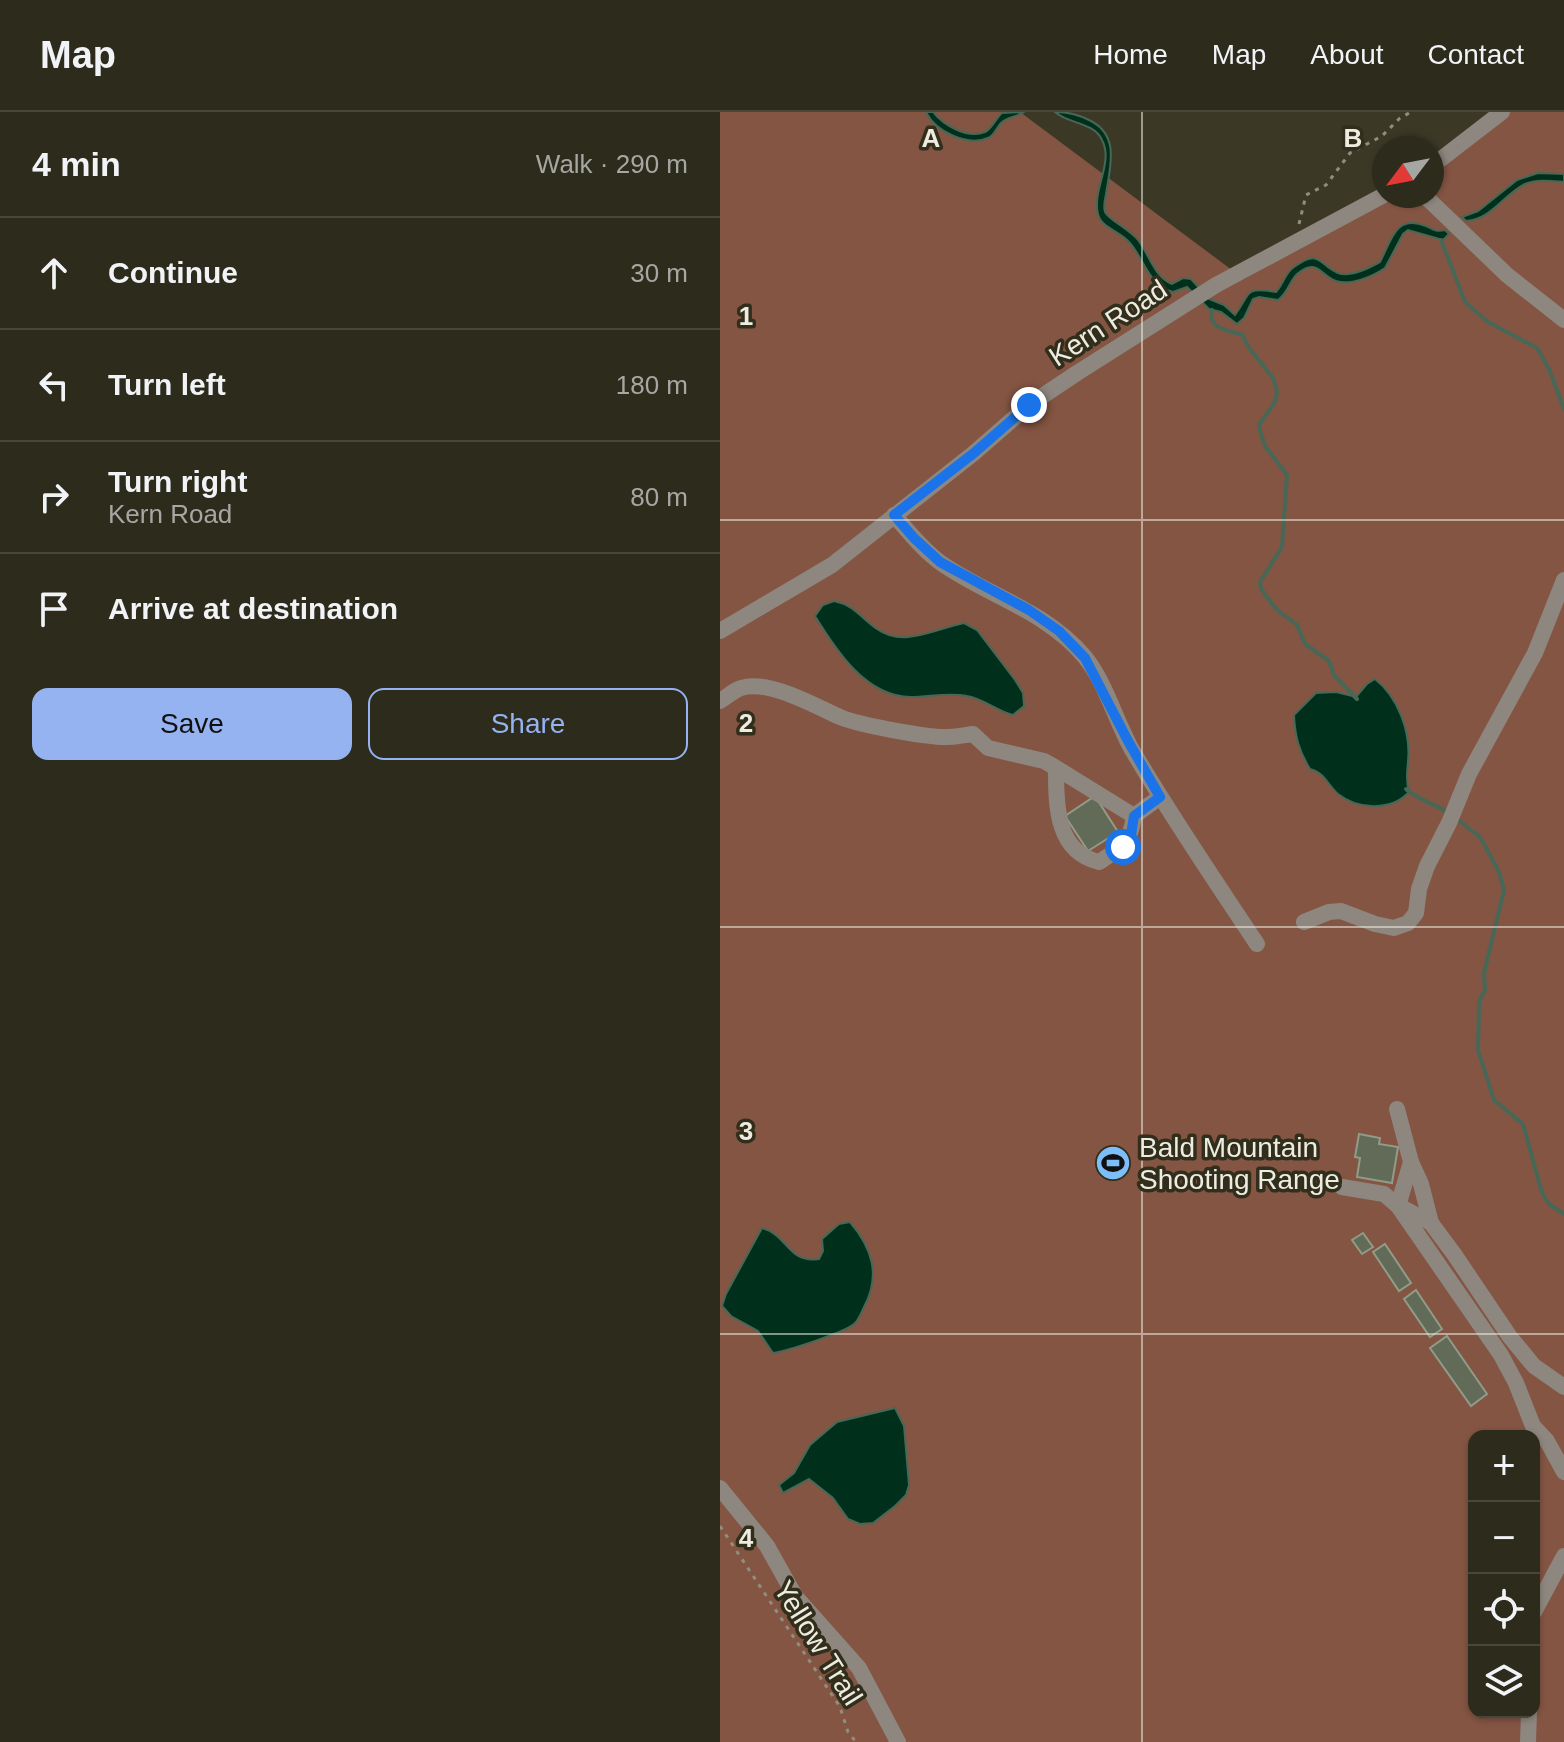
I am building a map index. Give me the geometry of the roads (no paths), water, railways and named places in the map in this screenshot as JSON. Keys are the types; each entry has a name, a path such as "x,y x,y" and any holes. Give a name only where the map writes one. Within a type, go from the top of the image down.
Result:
{"street":[{"path":"1444,157 1502,112"},
{"name":"Kern Road","path":"720,631 832,565 974,453 1029,405 1216,285 1372,201"},
{"path":"1437,208 1507,275 1564,320"},
{"path":"894,515 940,562 1029,610 1059,631 1085,658 1160,797 1257,944"},
{"path":"1304,922 1329,912 1341,911 1394,928 1408,923 1416,913 1419,889 1427,866 1469,774 1535,653 1564,580"},
{"path":"720,701 741,688 753,687 785,693 815,703 842,717 863,722 935,736 973,734 988,748 1044,761 1134,816"},
{"path":"1053,766 1056,771 1056,808 1063,833 1075,851 1086,859 1099,862 1123,847 1131,835 1134,816 1160,797"},
{"path":"1397,1109 1431,1223 1510,1337 1534,1366 1564,1387"},
{"path":"1398,1206 1411,1162"},
{"path":"1342,1187 1384,1194 1398,1206 1431,1223"},
{"path":"1398,1206 1501,1355 1533,1426 1547,1441 1564,1472"},
{"path":"720,1488 767,1546 795,1596 859,1668 898,1742"},
{"path":"1540,1601 1564,1556"},
{"path":"1528,1742 1529,1718"}],"waterway":[{"path":"1441,240 1465,302 1488,322 1537,348 1549,369 1564,409"},
{"path":"1212,310 1211,316 1216,325 1243,335 1247,345 1273,378 1277,392 1275,402 1259,425 1265,446 1287,475 1282,547 1260,582 1261,589 1276,609 1297,625 1305,644 1329,661 1334,675 1357,699"},
{"path":"1406,789 1450,814"},
{"path":"1457,819 1480,837 1499,872 1504,890 1484,973 1485,990 1479,1002 1478,1050 1494,1100 1523,1124 1542,1193 1549,1204 1564,1214"}],"place":[{"name":"Bald Mountain Shooting Range","path":"1113,1163"}]}
